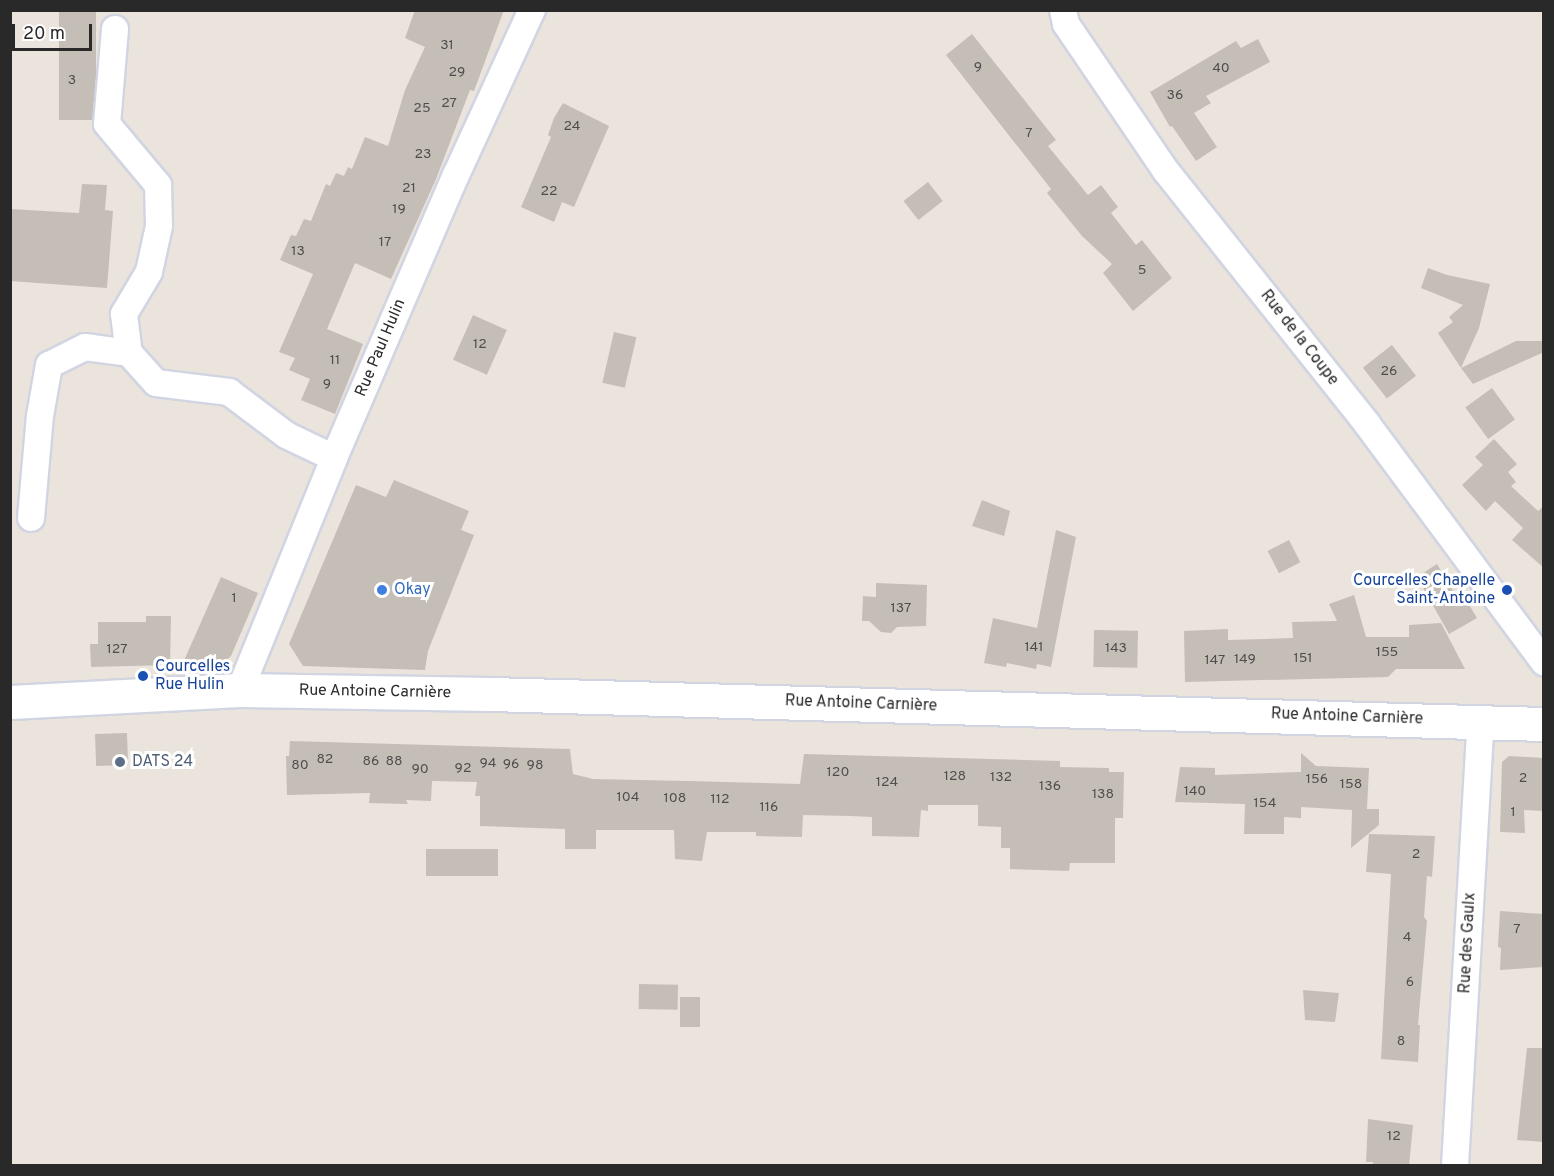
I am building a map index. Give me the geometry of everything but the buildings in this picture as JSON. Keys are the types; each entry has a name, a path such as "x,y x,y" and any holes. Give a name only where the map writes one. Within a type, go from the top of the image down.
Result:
{"main road":[{"name":"Rue Antoine Carnière","path":"10,702 240,690 490,694 1481,720 1544,724"}],"street":[{"name":"Rue Paul Hulin","path":"240,690 334,458 456,175 532,10"},
{"name":"Rue de la Coupe","path":"1063,10 1066,24 1166,171 1367,424 1544,662"},
{"path":"115,29 107,124 158,185 159,226 149,272 124,314 129,353 156,383 229,393 286,435 334,458"},
{"path":"31,518 40,416 49,365 85,347 129,353"},
{"name":"Rue des Gaulx","path":"1455,1166 1481,720"}],"place":[{"name":"Okay","path":"382,590"},
{"name":"Courcelles Chapelle Saint-Antoine","path":"1507,590"},
{"name":"Courcelles Rue Hulin","path":"143,676"},
{"name":"DATS 24","path":"120,762"}]}
